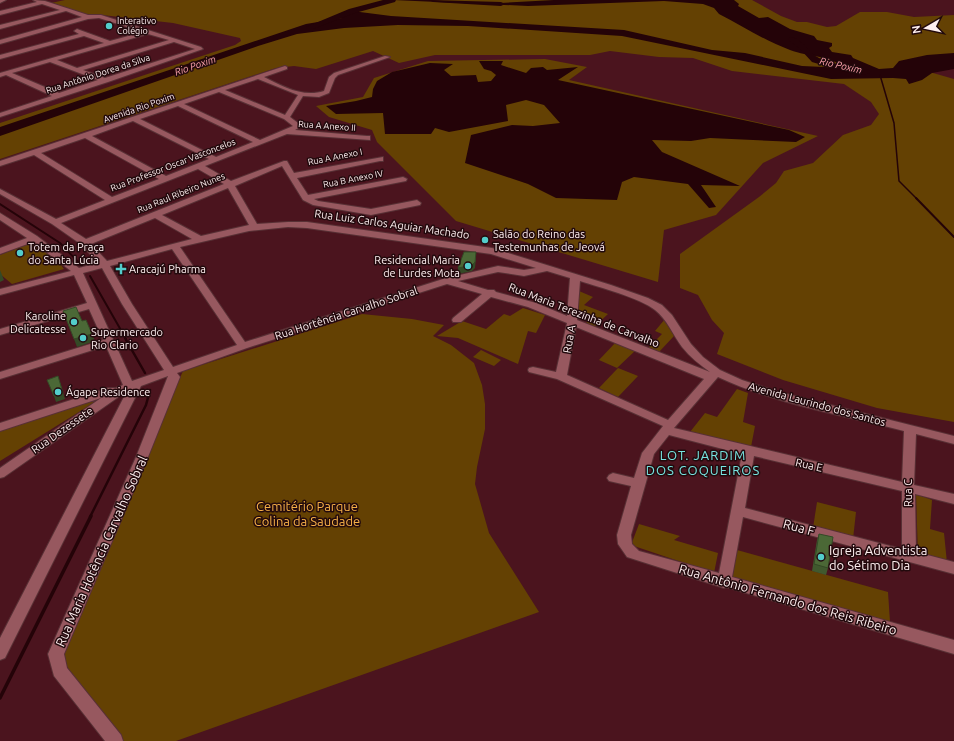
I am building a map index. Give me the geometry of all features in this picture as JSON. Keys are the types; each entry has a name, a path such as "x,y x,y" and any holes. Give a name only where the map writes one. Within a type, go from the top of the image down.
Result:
{"street":[{"path":"36,0 88,17"},
{"path":"0,13 44,2"},
{"path":"0,27 65,10"},
{"path":"0,42 88,17 102,17 175,40"},
{"path":"61,25 110,43"},
{"path":"6,73 148,32"},
{"path":"0,57 84,34"},
{"path":"78,70 175,40"},
{"name":"Rua Antônio Dorea da Silva","path":"0,115 200,49 175,40"},
{"path":"0,52 8,55"},
{"path":"258,78 301,95 326,93 332,77 336,74 387,57"},
{"path":"50,60 106,81"},
{"path":"0,66 6,73 59,96"},
{"name":"Avenida Rio Poxim","path":"0,164 285,68"},
{"path":"219,90 286,118 301,95"},
{"path":"178,104 259,142"},
{"path":"0,106 11,112"},
{"name":"Rua Professor Oscar Vasconcelos","path":"55,222 298,126 286,118"},
{"path":"134,119 215,159"},
{"name":"Rua A Anexo II","path":"286,132 367,138"},
{"path":"86,135 166,179"},
{"path":"34,152 111,200"},
{"name":"Rua A Anexo I","path":"293,176 380,159"},
{"name":"Rua Raul Ribeiro Nunes","path":"85,243 284,163 293,176"},
{"path":"199,166 230,184 254,226"},
{"path":"293,176 306,198 322,205 371,212 417,203"},
{"name":"Rua B Anexo IV","path":"306,198 403,179"},
{"path":"0,191 55,222 85,243 104,264 127,304 170,372"},
{"path":"154,214 199,239"},
{"path":"0,216 34,238 77,271 130,385"},
{"name":"Rua Luiz Carlos Aguiar Machado","path":"77,271 254,226 294,224 492,251 548,269"},
{"path":"0,251 34,238"},
{"path":"174,246 243,346"},
{"name":"Rua Hortência Carvalho Sobral","path":"170,372 243,346 446,281 498,269 524,273 548,269"},
{"name":"Avenida Laurindo dos Santos","path":"548,269 645,300 658,307 668,317 687,346 714,375 776,395 954,440"},
{"path":"0,292 77,271"},
{"name":"Rua A","path":"561,377 572,321 575,277"},
{"name":"Rua Maria Terezinha de Carvalho","path":"446,281 490,292 532,305 714,375"},
{"path":"457,320 490,292"},
{"path":"0,332 92,305"},
{"path":"0,376 109,342"},
{"name":"Rua E","path":"533,370 561,377 668,428 749,451 954,499"},
{"name":"Rua Dezessete","path":"0,474 130,385 170,372"},
{"name":"Rua Maria Hotência Carvalho Sobral","path":"115,741 60,671 56,654 142,457 174,377 170,372"},
{"path":"613,478 638,483 645,460 668,428 714,375"},
{"path":"0,427 130,385"},
{"path":"0,653 130,385"},
{"name":"Rua C","path":"909,556 908,488 910,430"},
{"path":"724,582 749,451"},
{"name":"Rua Antônio Fernando dos Reis Ribeiro","path":"638,483 624,536 626,547 635,555 724,582 954,647"},
{"name":"Rua F","path":"738,511 954,568"}],"green space":[{"path":"65,0 752,0 781,16 797,22 807,22 827,27 836,26 860,12 887,12 914,17 954,15 954,64 926,71 954,79 954,422 877,408 783,380 717,354 724,333 712,320 698,295 680,288 680,254 759,197 776,183 784,171 813,163 843,135 871,125 879,114 871,102 844,84 732,71 693,58 659,57 610,51 590,55 435,55 399,63 373,51 316,69 294,66 276,68 0,159 0,123 235,45 241,41 240,38 173,23 102,15 89,17 51,3"},
{"path":"545,59 587,67 569,80 818,136 763,163 716,215 664,230 658,282 456,221 377,142 372,130 329,117 316,106 363,97 374,78 428,61"},
{"path":"32,242 58,261 64,269 12,284 0,274 0,255"},
{"path":"579,291 593,297 584,305 608,314 594,327 586,323 593,317 577,312"},
{"path":"523,308 545,315 536,333 528,331 518,364 458,338 437,336 462,321 486,329 504,314 510,316"},
{"name":"Cemitério Parque Colina da Saudade","path":"362,314 412,319 444,325 433,336 451,345 474,363 482,385 485,404 485,429 475,484 489,533 539,612 176,741 122,741 56,652 183,371"},
{"path":"665,319 674,336 659,352 648,348 662,334 655,331"},
{"path":"617,341 637,349 617,368 599,360"},
{"path":"481,350 501,360 494,366 473,357"},
{"path":"618,368 638,376 618,397 599,388"},
{"path":"737,389 748,393 743,422 755,426 751,447 690,432 705,413 717,417"},
{"path":"108,394 0,461 0,429"},
{"path":"916,494 932,500 930,529 944,533 947,563 918,555"},
{"path":"817,502 856,512 853,539 813,528"},
{"path":"639,524 680,536 674,540 718,553 714,573 631,545"},
{"path":"737,550 888,592 890,622 731,582"}],"water":[{"path":"393,0 430,0 478,4"},
{"name":"Rio Poxim","path":"554,0 734,0 739,4 738,6 759,18 768,17 790,29 814,36 817,40 832,43 832,46 829,48 832,52 851,55 853,58 879,69 893,68 899,61 927,55 954,53 954,69 932,73 922,80 909,84 906,79 893,78 831,79 622,36 468,26 398,25 344,28 297,34 258,46 0,136 0,127 306,24 342,18 342,15 352,11 391,16 624,30 712,50 745,53 802,66 845,68 832,61 790,50 763,38 719,14 714,8 703,4 664,1 528,6 482,4"},
{"path":"479,61 503,61 501,65 526,73 531,68 543,67 547,70 578,67 558,80 789,130 805,137 796,142 710,138 691,141 652,140 662,152 740,186 701,185 716,207 709,208 688,184 634,177 622,182 617,200 556,198 528,184 465,163 471,135 512,125 533,126 560,123 544,105 526,100 506,105 508,121 449,132 435,128 431,134 385,134 383,113 336,114 326,106 372,97 373,89 377,81 392,72 430,63 453,64 444,70 451,76 476,75 478,82 491,81 496,75 491,71 484,69"}],"building":[{"path":"464,252 476,252 475,262 472,265 458,268"},
{"path":"76,307 82,321 86,320 92,334 74,339 63,311"},
{"path":"58,376 63,393 54,396 47,380"},
{"name":"Igreja Adventista do Sétimo Dia","path":"819,534 833,537 828,568 814,564"}],"waterway":[{"name":"Rio Poxim","path":"310,27 352,11 392,0"},
{"name":"Rio Poxim","path":"433,0 501,4"},
{"name":"Rio Poxim","path":"792,40 803,47 815,60 846,69 866,72"},
{"path":"880,75 894,123 899,181 916,198"},
{"path":"916,198 954,237"},
{"path":"0,204 60,243 83,267"},
{"path":"90,276 126,339"},
{"path":"125,338 145,373"},
{"path":"90,517 146,405 150,390"},
{"path":"0,698 91,516"}],"place":[{"name":"Interativo Colégio","path":"109,26"},
{"name":"Salão do Reino das Testemunhas de Jeová","path":"485,240"},
{"name":"Totem da Praça do Santa Lúcia","path":"20,253"},
{"name":"Residencial Maria de Lurdes Mota","path":"468,266"},
{"name":"Aracajú Pharma","path":"121,269"},
{"name":"Karoline Delicatesse","path":"74,322"},
{"name":"Supermercado Rio Clario","path":"83,338"},
{"name":"Ágape Residence","path":"58,392"},
{"name":"Igreja Adventista do Sétimo Dia","path":"821,557"}],"district":[{"name":"LOT. JARDIM DOS COQUEIROS","path":"703,462"}]}
